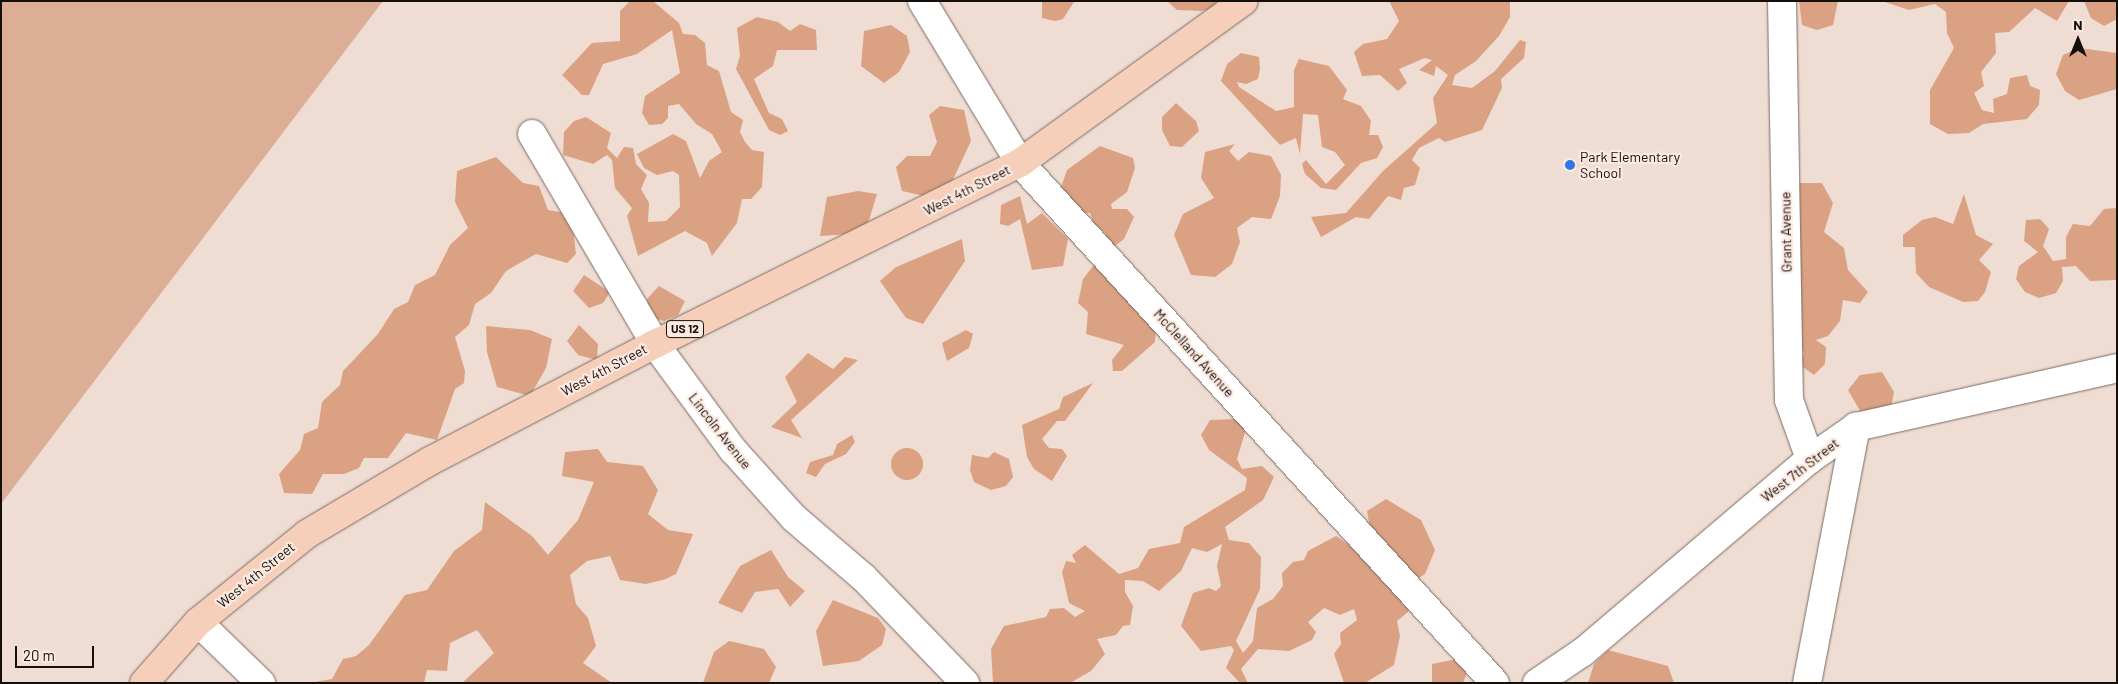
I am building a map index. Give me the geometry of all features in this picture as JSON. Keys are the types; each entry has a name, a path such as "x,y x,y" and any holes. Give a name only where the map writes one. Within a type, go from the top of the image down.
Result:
{"main road":[{"name":"West 4th Street","path":"144,683 198,622 307,534 430,461 655,344 1020,163 1244,1"}],"street":[{"name":"McClelland Avenue","path":"922,1 1020,163 1495,683"},
{"name":"Grant Avenue","path":"1782,1 1790,400 1810,460"},
{"name":"Lincoln Avenue","path":"532,134 655,344 733,450 794,518 864,578 965,683"},
{"name":"West 7th Street","path":"1537,683 1583,652 1810,460 1856,427 2117,368"},
{"path":"1807,683 1856,427"},
{"path":"198,622 260,683"}],"shaded area":[{"path":"1,1 383,1 1,504"},
{"path":"630,1 653,1 679,23 683,34 695,35 705,43 707,65 719,71 731,112 743,120 740,132 745,142 752,150 764,152 762,187 751,199 742,199 737,223 712,256 707,243 685,231 638,256 627,216 632,208 615,188 612,160 607,155 593,164 563,155 564,132 574,121 586,117 611,133 607,148 617,158 624,147 633,148 636,164 647,175 641,189 649,203 648,222 666,221 680,207 679,175 673,171 657,175 644,168 637,154 673,134 686,141 700,178 709,161 722,152 712,134 696,124 679,104 668,106 668,118 662,124 649,125 642,113 645,96 680,73 672,30 637,54 603,64 589,95 582,95 562,75 592,43 620,41 620,11"},
{"path":"1042,1 1074,2 1063,19 1055,21 1042,18"},
{"path":"1167,1 1217,1 1215,8 1201,11 1177,10"},
{"path":"1389,1 1510,1 1510,17 1499,36 1476,61 1455,75 1452,85 1472,88 1495,71 1520,40 1526,42 1524,58 1501,79 1502,88 1482,130 1445,142 1439,138 1419,148 1412,160 1420,168 1415,185 1404,188 1401,200 1388,196 1369,219 1356,217 1321,237 1311,217 1346,213 1383,171 1437,123 1433,98 1448,75 1436,66 1434,76 1419,70 1432,60 1425,58 1399,69 1407,83 1398,91 1380,75 1362,76 1354,52 1363,44 1387,39 1399,21"},
{"path":"1799,1 1838,1 1833,25 1817,30 1802,25"},
{"path":"1882,1 2069,1 2057,21 2035,8 2009,32 1995,33 1996,53 1981,72 1984,86 1974,93 1982,110 1994,113 1993,99 2007,94 2010,78 2027,75 2030,86 2040,90 2039,105 2027,119 1983,124 1969,133 1948,134 1930,124 1930,90 1954,48 1947,33 1946,12 1935,4 1909,10"},
{"path":"2084,1 2117,1 2117,19 2104,26 2091,18"},
{"path":"757,17 778,22 790,31 800,24 816,30 817,50 777,50 773,66 754,79 769,113 782,119 788,131 780,135 769,130 736,69 740,56 737,28"},
{"path":"891,25 907,36 910,52 899,72 884,83 861,66 864,31"},
{"path":"2079,48 2117,53 2117,89 2079,100 2065,91 2056,74 2063,55"},
{"path":"1241,53 1259,57 1260,69 1258,79 1246,84 1237,82 1239,87 1276,111 1294,107 1294,70 1299,59 1329,66 1347,90 1343,99 1361,106 1371,121 1369,135 1378,135 1383,147 1377,158 1361,163 1336,190 1321,188 1305,174 1302,164 1306,160 1326,184 1345,165 1335,152 1322,147 1318,115 1303,114 1300,154 1296,138 1280,145 1221,81 1227,64"},
{"path":"1176,103 1196,121 1199,131 1182,147 1170,146 1162,130 1162,117"},
{"path":"940,106 964,110 971,141 950,186 929,197 902,191 896,167 907,156 930,156 937,142 929,115"},
{"path":"1235,144 1229,151 1238,161 1249,152 1271,156 1281,175 1280,196 1271,219 1252,217 1237,228 1240,242 1232,264 1215,277 1191,275 1174,235 1183,214 1214,198 1201,178 1205,152"},
{"path":"1100,146 1133,158 1135,168 1127,192 1111,204 1112,209 1127,209 1134,217 1124,239 1115,246 1115,256 1156,329 1155,342 1122,371 1113,371 1112,360 1124,345 1086,334 1088,312 1078,303 1083,279 1107,248 1106,234 1094,224 1090,213 1079,213 1061,187 1067,170"},
{"path":"496,157 523,183 539,186 548,210 566,213 572,221 576,254 567,263 536,254 506,271 491,293 475,304 469,325 455,337 465,371 464,383 455,389 437,440 406,433 388,458 364,458 359,468 344,474 323,474 312,494 284,493 279,474 300,450 304,434 318,428 322,402 340,385 343,371 378,334 394,309 408,302 415,285 435,275 450,245 468,228 455,202 457,171"},
{"path":"1799,183 1822,183 1833,203 1824,232 1844,248 1848,270 1868,292 1860,303 1843,300 1840,321 1828,336 1816,340 1826,347 1825,364 1814,375 1800,365 1804,353 1796,338 1781,240 1800,222 1792,202"},
{"path":"858,191 877,194 865,233 820,236 827,197"},
{"path":"1964,194 1976,235 1993,244 1979,260 1991,272 1985,292 1978,301 1963,302 1929,287 1916,273 1915,247 1903,247 1903,235 1922,220 1935,217 1953,224"},
{"path":"1020,196 1027,224 1042,213 1068,239 1063,266 1032,270 1020,219 1008,226 1000,224 1001,205"},
{"path":"2117,208 2117,280 2090,281 2076,266 2062,267 2063,281 2056,293 2039,298 2025,292 2016,279 2019,266 2038,252 2024,241 2026,220 2040,219 2049,229 2043,246 2053,261 2066,259 2066,237 2073,224 2090,226 2104,209"},
{"path":"962,239 965,261 923,324 906,318 880,281 896,267"},
{"path":"584,275 610,292 603,303 589,308 573,291"},
{"path":"659,286 685,301 678,315 664,321 649,317 647,299"},
{"path":"579,325 598,344 597,360 578,355 567,341"},
{"path":"486,326 530,330 552,339 546,368 530,396 497,387 487,352"},
{"path":"966,330 973,334 969,348 947,361 942,343"},
{"path":"808,353 833,369 845,357 858,360 791,420 802,438 771,427 797,402 785,377"},
{"path":"1882,372 1894,392 1891,408 1862,414 1848,390 1860,375"},
{"path":"1093,383 1065,421 1057,421 1042,439 1049,448 1062,449 1067,456 1052,481 1034,469 1027,457 1022,425 1059,409 1063,397"},
{"path":"1235,419 1246,429 1237,459 1242,469 1262,466 1274,477 1263,500 1225,527 1229,540 1249,543 1261,557 1260,589 1236,641 1243,653 1253,641 1257,608 1273,599 1283,586 1282,573 1293,562 1304,560 1308,551 1336,536 1357,550 1370,529 1367,511 1386,499 1421,520 1435,550 1425,574 1417,579 1408,612 1397,621 1400,636 1394,665 1365,683 1344,683 1334,654 1341,644 1340,633 1357,620 1354,609 1340,615 1324,608 1308,622 1316,632 1312,640 1289,651 1258,649 1241,669 1248,683 1240,683 1226,668 1234,650 1231,646 1201,651 1181,626 1193,593 1209,588 1216,591 1221,586 1217,566 1222,544 1207,552 1192,548 1181,571 1159,591 1143,581 1125,580 1125,592 1133,606 1130,625 1123,626 1116,635 1097,639 1105,654 1091,671 1070,683 993,683 991,649 1004,626 1046,617 1050,609 1064,608 1075,617 1085,611 1069,603 1062,572 1066,561 1076,563 1072,555 1085,545 1119,574 1138,568 1149,549 1180,543 1184,527 1245,490 1247,478 1209,450 1201,435 1210,420"},
{"path":"852,435 855,442 846,454 825,464 816,477 806,473 810,462 833,455 837,444"},
{"path":"907,448 919,452 923,464 919,476 907,480 895,476 891,464 895,452"},
{"path":"598,449 607,462 643,466 658,490 648,514 668,530 693,534 676,574 666,579 646,584 620,580 610,556 587,561 570,575 576,604 588,618 596,646 583,663 612,683 462,683 494,653 477,630 450,643 447,671 427,670 424,683 310,683 332,679 343,659 356,656 369,645 405,595 427,590 454,551 482,530 485,502 532,536 548,555 578,520 594,482 562,476 565,452"},
{"path":"994,452 1009,459 1013,477 1006,486 991,490 974,482 970,470 972,455 988,458"},
{"path":"771,550 788,577 805,591 790,607 778,589 755,592 742,613 718,603 740,566"},
{"path":"833,600 878,618 886,629 882,645 859,661 823,666 816,631"},
{"path":"729,641 764,649 776,667 769,683 703,683 714,652"},
{"path":"1608,650 1668,666 1674,683 1588,683 1594,664"},
{"path":"1462,658 1468,669 1463,683 1432,683 1432,664"}],"place":[{"name":"Park Elementary School","path":"1570,165"}]}
